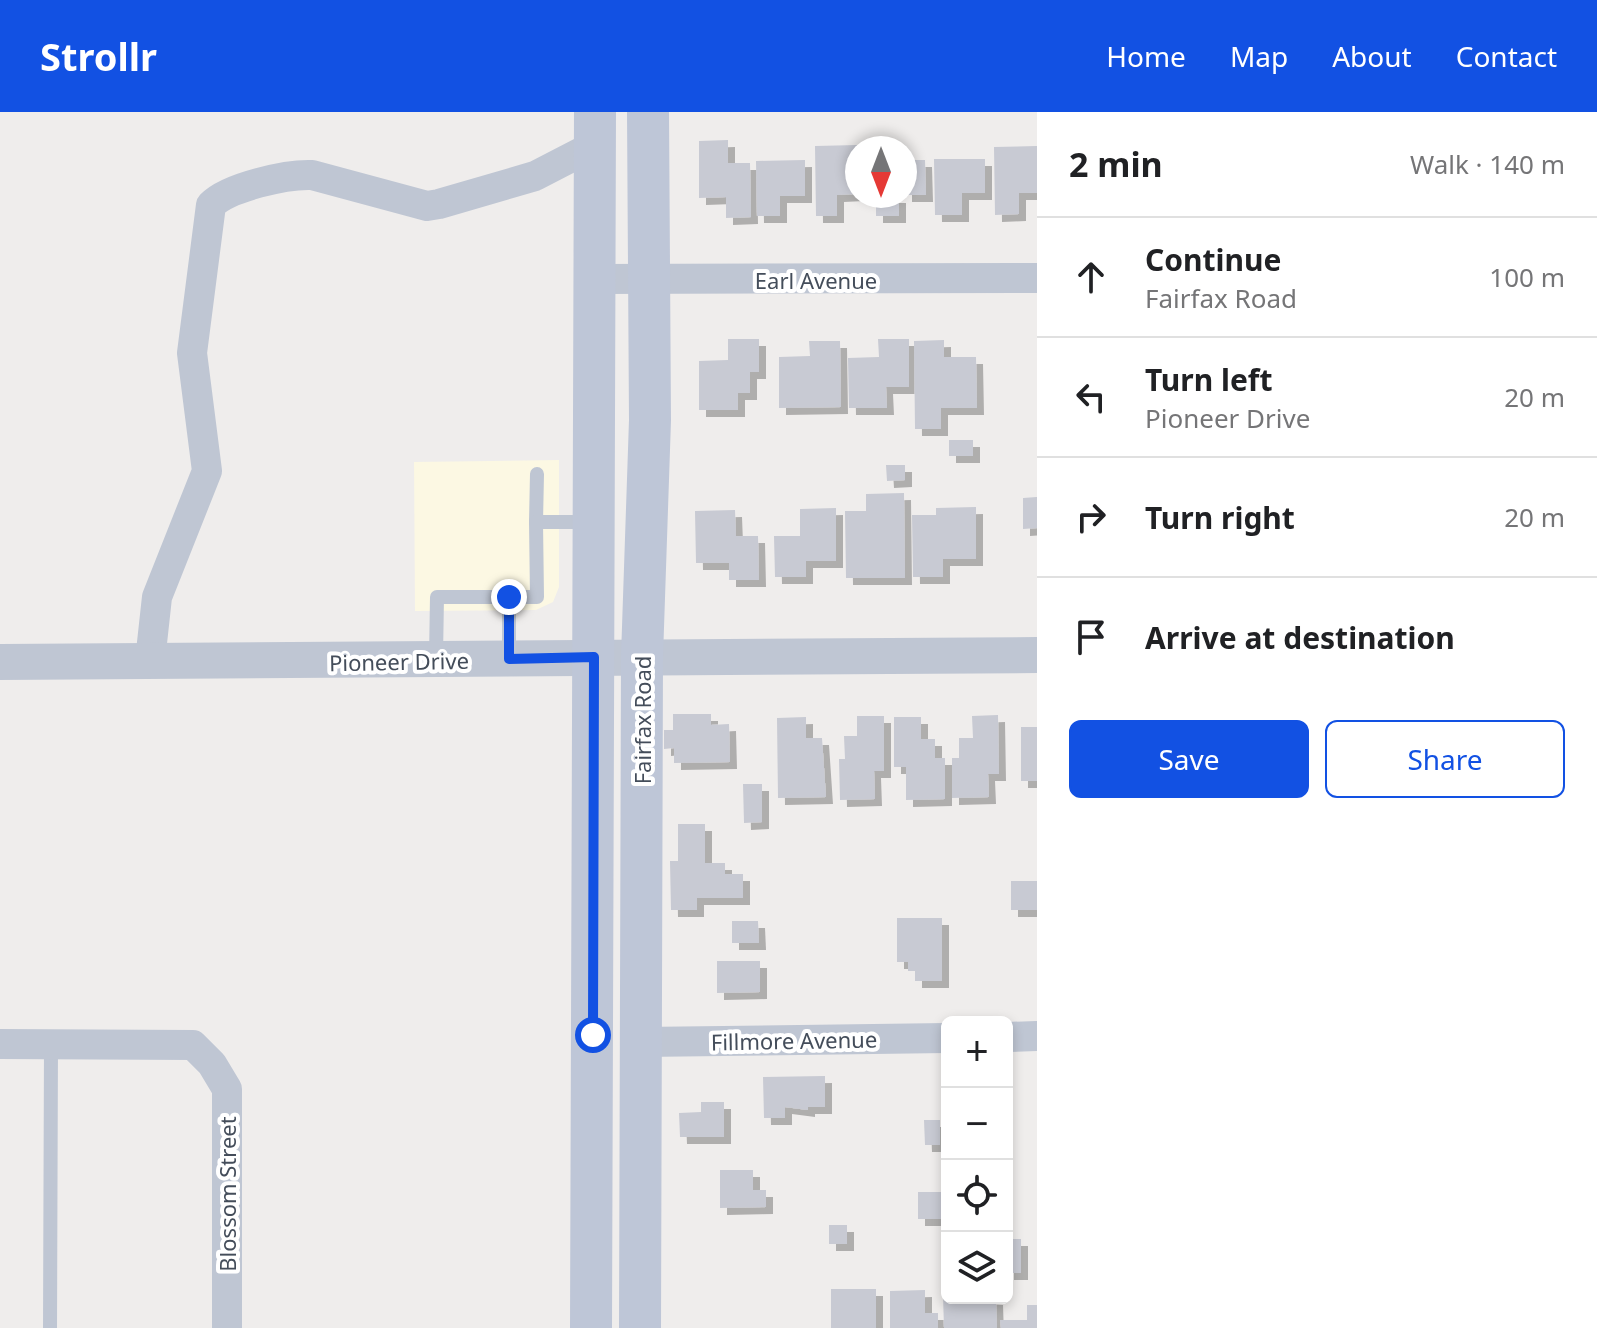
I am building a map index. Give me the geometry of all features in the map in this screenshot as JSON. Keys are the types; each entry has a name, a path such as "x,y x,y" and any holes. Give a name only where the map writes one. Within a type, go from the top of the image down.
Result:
{"main road":[{"name":"Fairfax Road","path":"640,1328 642,657 650,420 648,112"},
{"path":"591,1328 595,128"}],"street":[{"path":"150,661 157,597 207,471 192,353 211,205 221,195 298,174 312,175 427,206 439,204 535,176 595,128"},
{"name":"Earl Avenue","path":"595,279 1037,278"},
{"name":"Pioneer Drive","path":"0,662 1037,655"},
{"path":"1013,1037 1037,1036"},
{"name":"Fillmore Avenue","path":"641,1042 941,1038"},
{"path":"0,1044 51,1044"},
{"name":"Blossom Street","path":"51,1044 193,1045 212,1064 227,1089 227,1328"}],"lane":[{"path":"436,661 437,597 537,597 537,474"},
{"path":"536,522 594,522"},
{"path":"509,597 509,659"},
{"path":"50,1328 51,1044"}],"shaded area":[{"path":"559,460 559,587 553,602 536,610 415,611 414,462"}],"building":[{"path":"728,140 728,163 750,163 751,217 726,218 726,197 699,198 699,141"},
{"path":"845,145 845,195 837,195 837,216 816,216 815,146"},
{"path":"1037,146 1037,193 1019,193 1019,214 995,215 994,147"},
{"path":"934,159 985,159 985,193 962,193 962,215 935,215"},
{"path":"805,160 805,196 780,196 780,216 757,216 756,161"},
{"path":"917,160 925,160 926,195 917,195"},
{"path":"876,208 899,208 899,216 876,216"},
{"path":"728,339 759,339 759,372 750,372 750,393 738,393 738,410 699,410 699,361 728,360"},
{"path":"878,339 909,339 909,387 886,387 887,408 849,408 848,358 879,357"},
{"path":"944,340 944,357 976,357 977,408 941,408 941,429 915,429 914,341"},
{"path":"809,341 840,341 841,407 779,408 779,357 810,356"},
{"path":"949,440 973,440 973,456 949,456"},
{"path":"886,465 905,465 905,480 887,481"},
{"path":"904,493 905,578 846,578 845,511 866,511 866,494"},
{"path":"1037,497 1037,528 1023,529 1023,498"},
{"path":"976,507 976,559 943,559 943,577 913,577 912,515 936,515 936,508"},
{"path":"836,508 836,561 806,561 806,577 775,577 774,536 800,536 800,509"},
{"path":"735,510 736,536 758,536 759,580 729,580 729,563 696,563 695,511"},
{"path":"673,714 711,714 711,725 729,724 730,762 674,763 674,748 664,749 664,730 673,730"},
{"path":"998,715 999,774 988,774 989,797 952,798 952,758 959,758 959,738 973,738 972,716"},
{"path":"857,716 884,716 884,771 874,771 875,799 840,800 839,759 845,759 844,736 857,736"},
{"path":"806,717 806,738 822,738 826,797 778,798 777,718"},
{"path":"894,717 921,717 921,739 935,739 935,758 945,758 945,799 906,800 906,767 894,767"},
{"path":"1021,727 1037,727 1037,781 1021,781"},
{"path":"743,784 762,784 762,822 744,823"},
{"path":"678,824 705,824 705,863 725,863 725,874 743,874 743,898 697,898 697,910 671,910 670,861 678,861"},
{"path":"1011,881 1037,881 1037,910 1011,910"},
{"path":"897,918 942,918 942,981 915,981 915,971 908,971 908,962 897,962"},
{"path":"732,921 758,921 759,943 732,943"},
{"path":"717,961 760,961 760,992 717,993"},
{"path":"825,1076 825,1107 808,1107 808,1110 785,1107 785,1118 764,1118 763,1077"},
{"path":"701,1102 724,1102 724,1137 680,1137 679,1113 701,1112"},
{"path":"924,1120 940,1120 940,1145 925,1145"},
{"path":"720,1170 753,1170 753,1190 766,1190 766,1207 720,1208"},
{"path":"918,1192 941,1192 941,1219 918,1219"},
{"path":"829,1225 847,1225 847,1244 829,1244"},
{"path":"1013,1239 1021,1239 1021,1273 1013,1273"},
{"path":"831,1289 876,1289 876,1328 831,1328"},
{"path":"925,1290 925,1313 938,1313 938,1328 890,1328 890,1291"},
{"path":"943,1304 996,1304 997,1328 944,1328"},
{"path":"1027,1305 1037,1305 1037,1328 1001,1328 1000,1320 1027,1320"}],"route":[{"path":"509,597 509,659 594,657 593,1035"}]}
